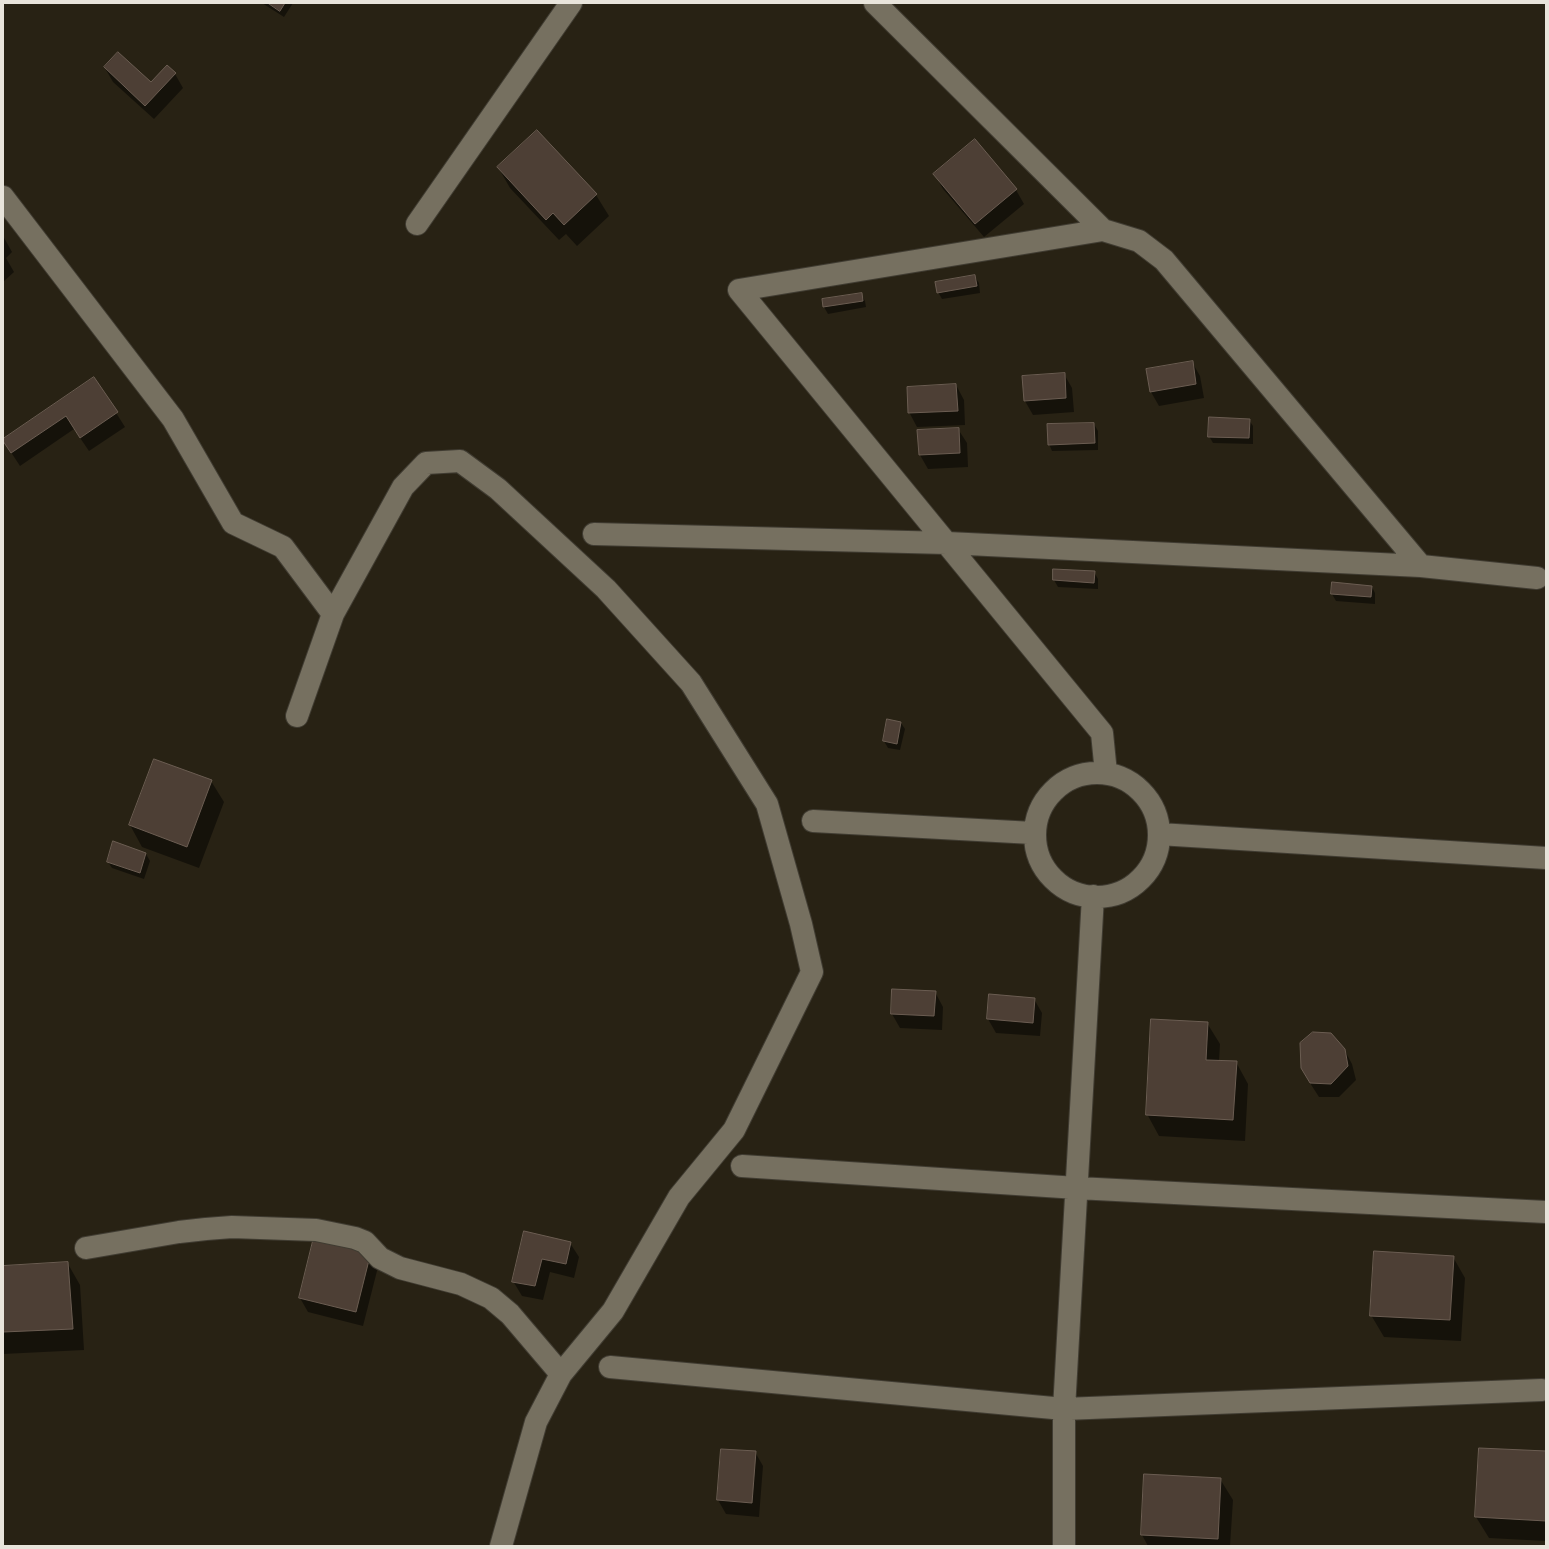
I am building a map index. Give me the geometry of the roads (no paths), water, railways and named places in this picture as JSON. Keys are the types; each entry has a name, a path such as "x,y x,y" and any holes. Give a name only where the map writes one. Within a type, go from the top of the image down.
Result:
{"street":[{"path":"417,224 571,3"},
{"path":"875,3 1104,230"},
{"path":"3,196 173,419 232,523 283,547 333,614"},
{"path":"1106,773 1102,733 738,290 1104,230 1138,240 1164,260 1421,566"},
{"path":"297,716 333,614 403,487 426,463 460,461 498,489 606,589 691,683 767,804 801,924 812,972 734,1130 679,1197 613,1312 560,1374 536,1422 501,1546"},
{"path":"594,534 947,543 1421,566 1536,578"},
{"path":"1106,773 1125,779 1141,790 1153,806 1159,825 1159,845 1153,864 1141,880 1125,891 1105,896 1084,896 1065,888 1049,873 1039,855 1033,833 1039,813 1050,795 1055,790 1066,781 1086,774 1106,773"},
{"path":"813,821 1033,833"},
{"path":"1159,834 1546,858"},
{"path":"1064,1546 1064,1409 1093,896"},
{"path":"742,1166 1077,1188 1546,1212"},
{"path":"86,1248 179,1232 232,1228 309,1230 355,1238 365,1242 374,1249 380,1258 400,1268 461,1284 491,1298 510,1314 560,1374"},
{"path":"610,1367 1064,1409 1542,1390"}]}
